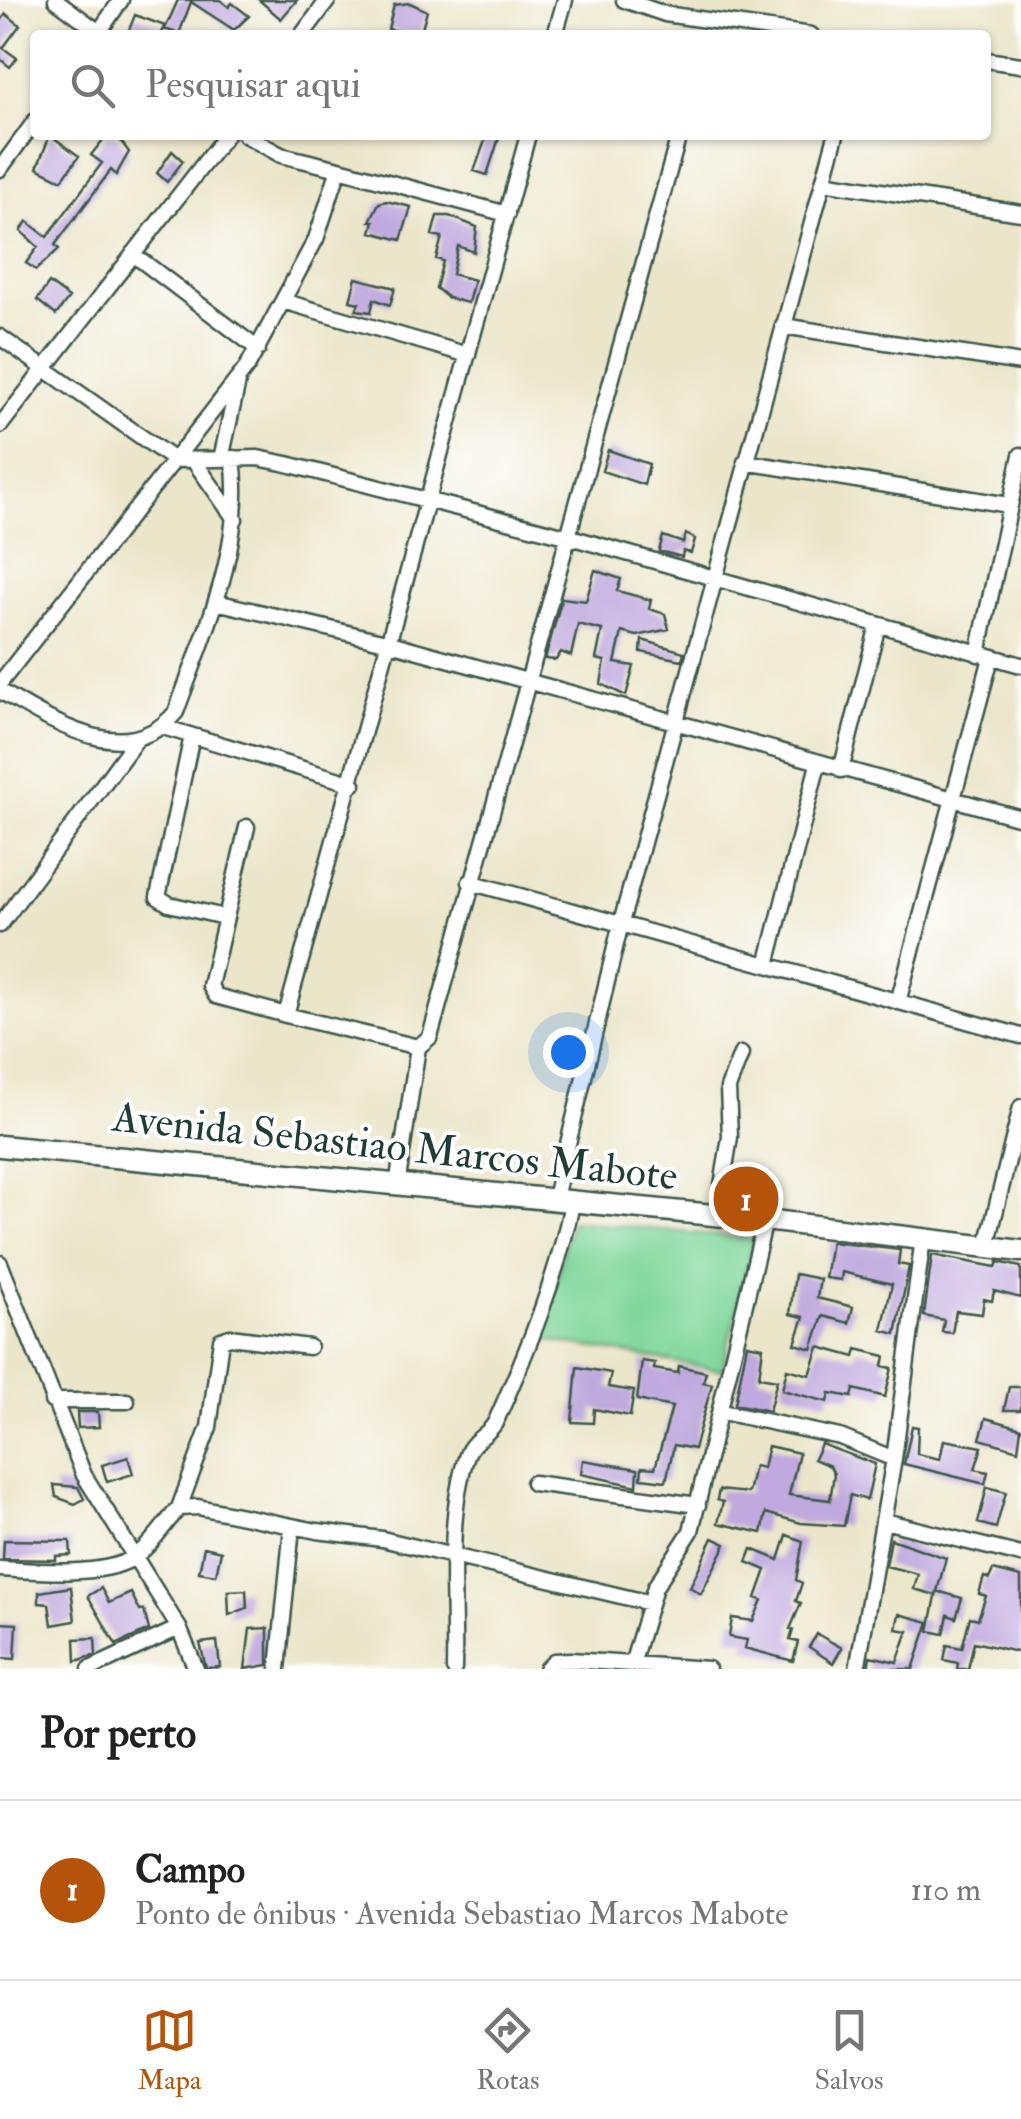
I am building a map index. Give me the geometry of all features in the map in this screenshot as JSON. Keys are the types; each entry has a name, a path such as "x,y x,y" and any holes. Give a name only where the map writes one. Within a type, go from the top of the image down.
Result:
{"main road":[{"name":"Avenida Sebastiao Marcos Mabote","path":"0,1146 765,1220 1021,1251"}],"street":[{"path":"56,0 94,30"},
{"path":"102,30 121,0"},
{"path":"306,30 328,0"},
{"path":"557,30 565,0"},
{"path":"624,0 708,27 746,30"},
{"path":"991,61 1021,65"},
{"path":"0,169 30,128"},
{"path":"0,426 222,140"},
{"path":"254,140 281,155 507,214"},
{"path":"286,1015 353,784 527,140"},
{"path":"397,1186 418,1047 430,1037 677,140"},
{"path":"454,1669 454,1555 467,1454 495,1425 518,1363 543,1315 621,924 835,140"},
{"path":"0,683 258,350 316,240 339,170"},
{"path":"823,182 1021,213"},
{"path":"134,254 258,350"},
{"path":"286,302 468,355"},
{"path":"783,326 1021,362"},
{"path":"0,337 174,460 287,464 570,537 1021,665"},
{"path":"0,691 80,736 138,737 163,728 176,712 216,602 236,520 227,459 240,377"},
{"path":"898,1002 955,800 1021,454"},
{"path":"194,461 236,520"},
{"path":"744,462 1009,505"},
{"path":"216,602 390,643 1021,818"},
{"path":"841,770 878,625"},
{"path":"163,728 353,784"},
{"path":"192,736 158,897 168,904 224,917"},
{"path":"0,924 138,737"},
{"path":"767,964 818,764"},
{"path":"248,827 210,976 212,993 418,1047"},
{"path":"470,882 1021,1036"},
{"path":"717,1216 730,1137 728,1088 741,1054"},
{"path":"986,1246 1021,1107"},
{"path":"633,1661 650,1603 662,1576 681,1552 698,1505 765,1220"},
{"path":"857,1669 894,1459 923,1238"},
{"path":"0,1262 84,1476 179,1628 196,1669"},
{"path":"0,1570 84,1569 133,1559 179,1508 210,1427 221,1340 230,1337 309,1347"},
{"path":"52,1401 127,1402"},
{"path":"722,1412 840,1436 894,1459"},
{"path":"533,1483 698,1505"},
{"path":"179,1508 248,1514 292,1526 382,1538 576,1589 650,1603"},
{"path":"884,1520 1021,1555"},
{"path":"278,1669 292,1526"},
{"path":"90,1669 120,1659 179,1628"},
{"path":"546,1669 554,1661 633,1661 708,1669"}],"green space":[{"path":"571,1221 754,1239 722,1370 541,1339"}],"building":[{"path":"178,0 220,0 229,7 232,3 249,16 234,30 191,2 180,30 165,29"},
{"path":"259,0 297,0 281,19"},
{"path":"410,3 427,11 421,30 388,29 394,5"},
{"path":"6,14 20,25 3,48 17,58 10,67 0,59 0,22"},
{"path":"135,15 165,26 163,30 129,30"},
{"path":"48,140 57,140 79,156 62,180 37,168"},
{"path":"103,140 120,140 129,152 116,175 111,170 55,245 59,249 36,270 26,263 38,247 21,231 27,221 47,237 102,163 91,155"},
{"path":"485,140 498,140 487,175 474,171"},
{"path":"172,151 183,161 167,182 157,173"},
{"path":"379,203 411,207 401,240 371,232 374,221 370,221"},
{"path":"437,216 449,216 477,227 474,252 458,246 452,274 474,280 468,303 448,298 436,288 443,261 436,259 442,237 432,235"},
{"path":"356,278 395,288 390,305 374,299 371,312 356,310 359,303 350,301"},
{"path":"49,283 69,298 56,315 37,300"},
{"path":"608,450 649,464 644,485 602,471"},
{"path":"686,534 695,539 691,553 683,551 682,557 659,551 663,536 683,543"},
{"path":"595,570 621,579 617,591 651,600 649,609 665,614 669,629 637,636 622,632 615,663 634,666 626,696 601,684 605,661 596,659 602,630 578,624 571,656 561,652 556,660 545,659 562,598 586,601"},
{"path":"642,640 684,652 682,660 641,652"},
{"path":"831,1242 900,1250 898,1264 909,1266 896,1334 882,1330 892,1284 842,1272 841,1280 825,1278"},
{"path":"932,1255 996,1267 998,1262 1021,1267 1021,1298 994,1291 992,1301 984,1299 982,1314 956,1311 952,1333 942,1332 944,1320 924,1316"},
{"path":"795,1274 820,1279 817,1298 853,1307 849,1323 823,1316 812,1349 795,1344 804,1317 790,1314"},
{"path":"747,1344 763,1347 759,1377 777,1380 769,1411 735,1404"},
{"path":"819,1347 855,1357 857,1349 885,1356 883,1366 892,1368 885,1397 854,1389 852,1397 830,1393 828,1402 782,1390 787,1369 810,1375"},
{"path":"642,1361 655,1363 654,1369 678,1373 679,1366 706,1372 703,1382 712,1384 694,1449 674,1445 666,1481 641,1478 642,1467 655,1468 672,1407 637,1400"},
{"path":"577,1367 611,1373 608,1387 634,1391 630,1416 594,1409 593,1423 572,1422"},
{"path":"1009,1387 1021,1387 1021,1410 1004,1410"},
{"path":"77,1412 98,1412 99,1427 78,1428"},
{"path":"986,1418 1021,1428 1018,1450 980,1439"},
{"path":"912,1426 918,1427 917,1454 940,1459 944,1440 982,1447 975,1469 988,1472 985,1484 904,1464"},
{"path":"821,1444 875,1464 867,1500 850,1495 844,1526 801,1523 766,1513 762,1533 718,1523 723,1502 717,1500 719,1490 748,1493 754,1466 763,1468 768,1446 799,1453 789,1495 830,1500 834,1474 830,1466 814,1459"},
{"path":"128,1457 133,1474 107,1482 102,1465"},
{"path":"583,1460 638,1469 637,1486 581,1474"},
{"path":"54,1485 78,1487 84,1499 75,1504 56,1497"},
{"path":"987,1487 1006,1492 996,1528 978,1523"},
{"path":"787,1535 803,1541 796,1580 802,1583 796,1601 801,1603 790,1629 790,1640 798,1642 793,1661 745,1648 747,1640 729,1637 732,1618 753,1621 762,1600 756,1598 766,1570 747,1562 752,1549 779,1560"},
{"path":"713,1538 726,1544 701,1594 690,1587"},
{"path":"891,1539 946,1558 936,1595 914,1589 918,1574 886,1566"},
{"path":"4,1540 70,1541 71,1555 56,1556 56,1560 3,1559"},
{"path":"204,1547 221,1551 216,1575 199,1572"},
{"path":"993,1570 1021,1577 1021,1653 974,1642 968,1669 957,1669 958,1663 944,1660 947,1645 962,1648 970,1617 978,1619 986,1596 979,1594 984,1577 989,1579"},
{"path":"71,1587 75,1621 52,1625 49,1604 39,1603 39,1592"},
{"path":"101,1588 109,1603 131,1593 140,1611 144,1610 149,1630 116,1645 88,1596"},
{"path":"246,1590 247,1608 229,1615 228,1591"},
{"path":"937,1591 962,1598 956,1618 948,1615 944,1634 929,1631"},
{"path":"899,1614 929,1622 913,1669 868,1669 870,1656 897,1662 908,1631 896,1629"},
{"path":"0,1623 17,1624 15,1659 0,1658"},
{"path":"268,1628 268,1665 245,1669 250,1629"},
{"path":"817,1634 842,1648 833,1663 809,1647"},
{"path":"95,1638 96,1655 76,1661 75,1639"},
{"path":"217,1641 220,1667 206,1668 200,1643"}],"place":[{"name":"Campo","path":"746,1199"}]}
